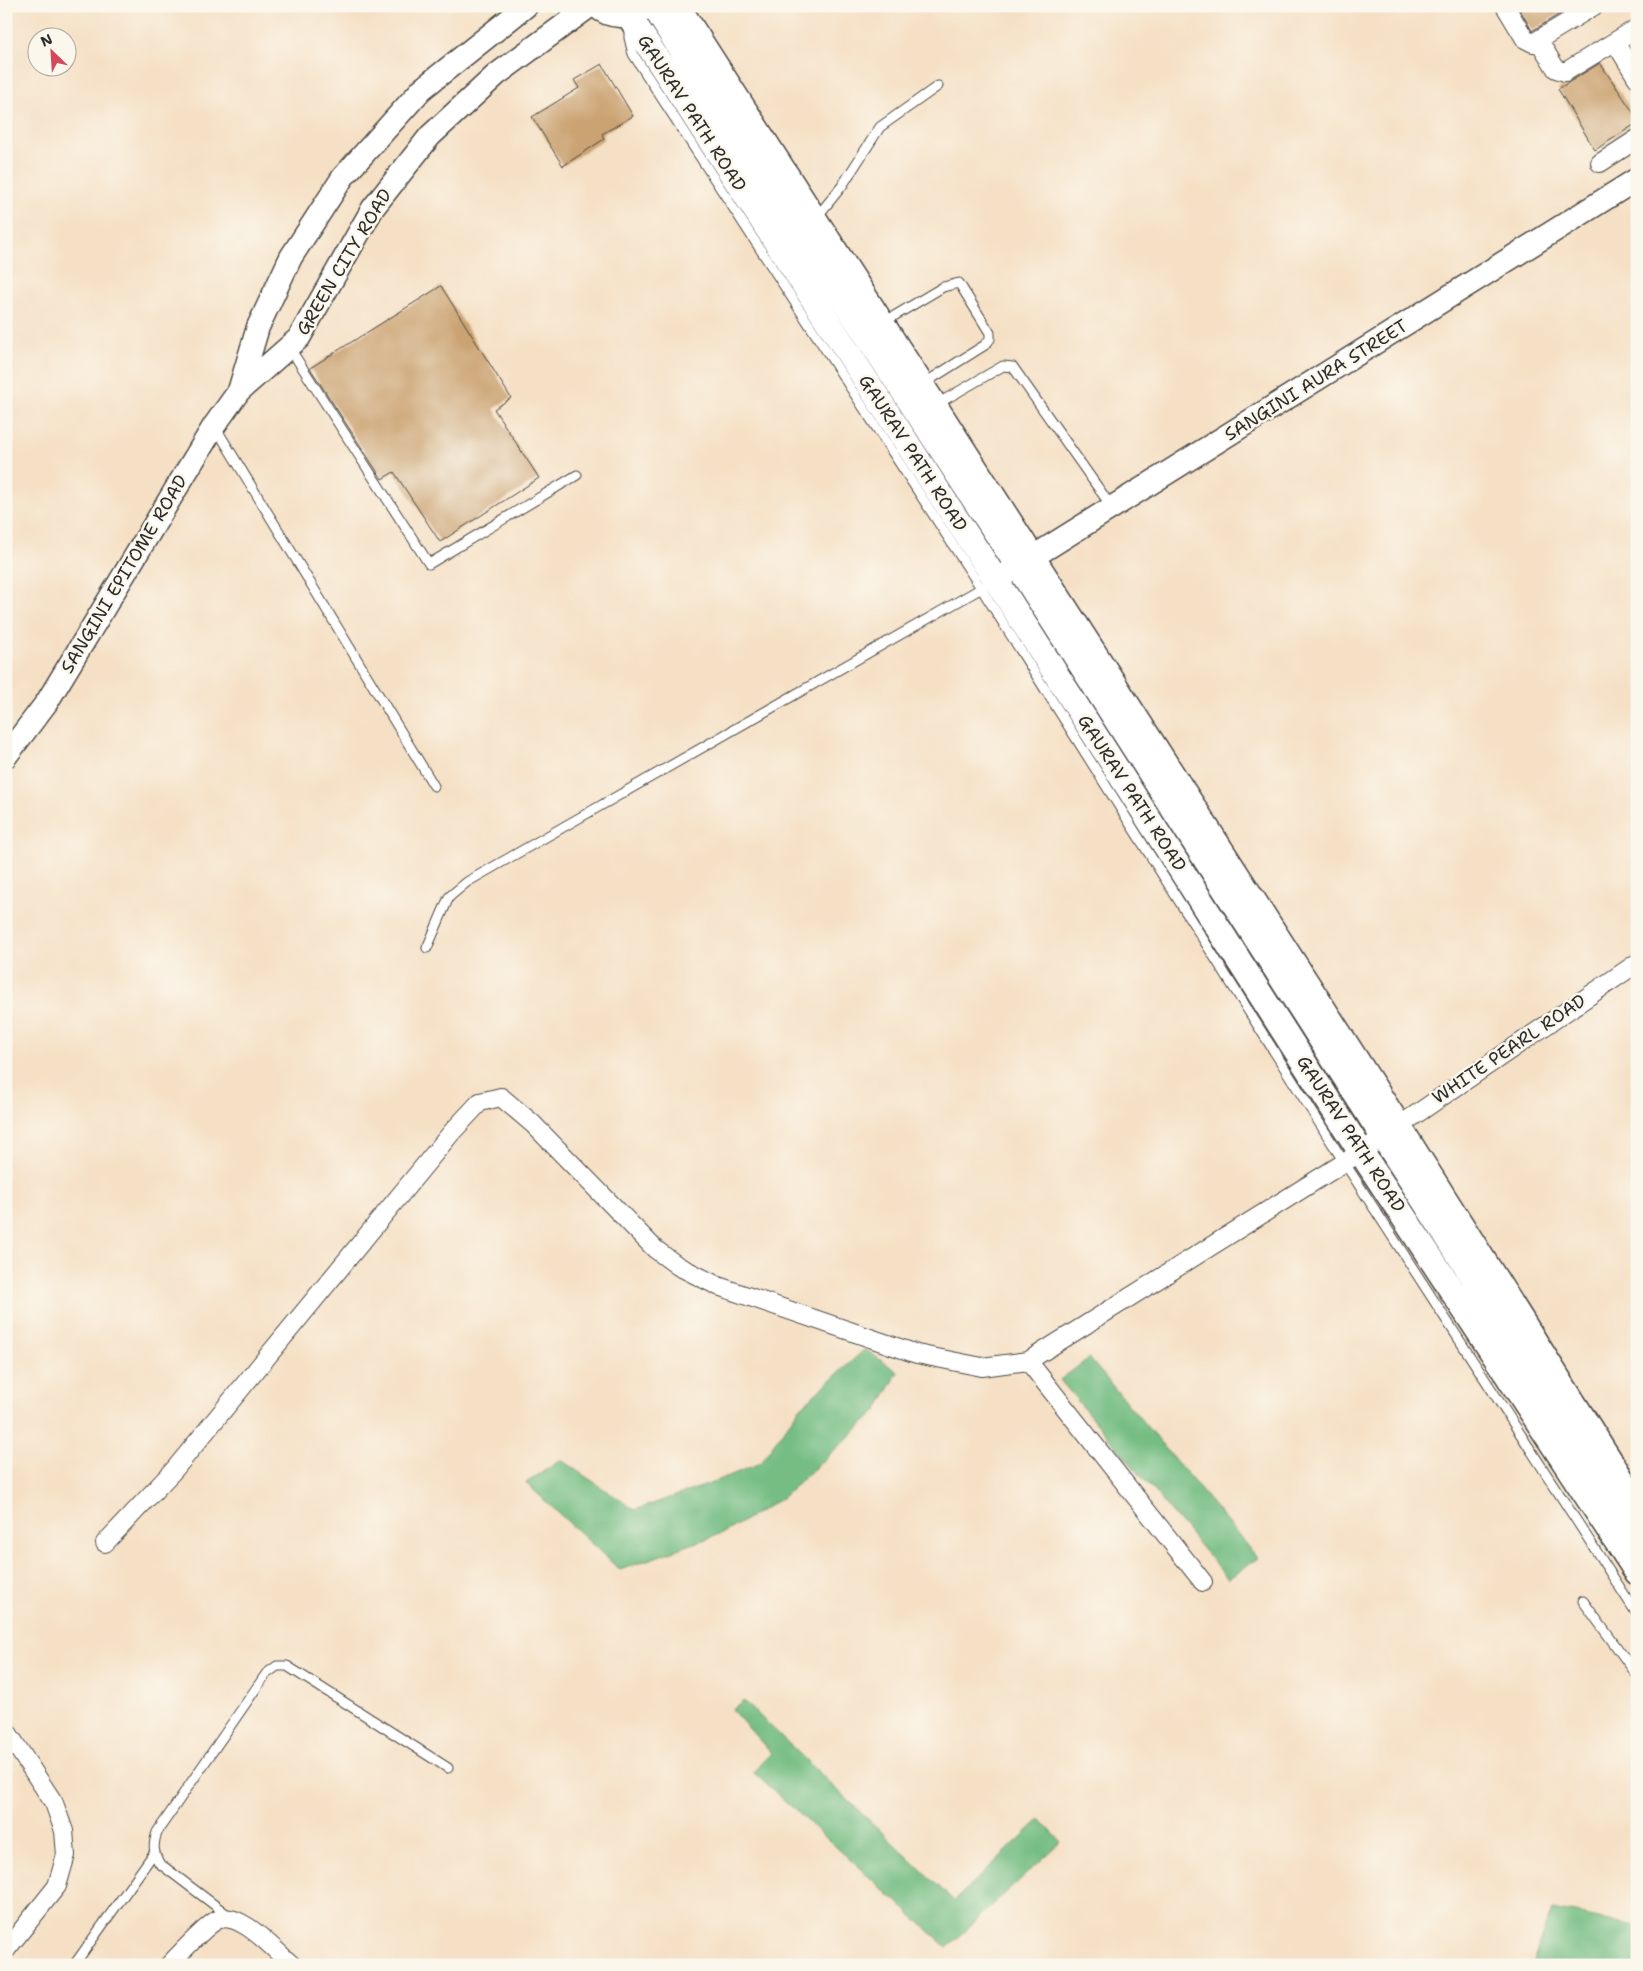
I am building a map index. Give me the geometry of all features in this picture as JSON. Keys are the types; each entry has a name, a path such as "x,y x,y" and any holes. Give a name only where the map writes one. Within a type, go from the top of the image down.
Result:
{"main road":[{"path":"598,6 614,14 643,11"},
{"name":"GAURAV PATH ROAD","path":"643,11 703,85 1026,561 1390,1130 1637,1533"},
{"name":"GAURAV PATH ROAD","path":"643,11 989,584 1352,1157 1637,1572"}],"street":[{"path":"239,391 258,327 291,257 343,177 422,89 526,6"},
{"name":"GREEN CITY ROAD","path":"239,391 299,338 373,208 430,136 496,75 590,6"},
{"path":"1505,6 1525,40 1533,43 1539,42 1594,6"},
{"path":"643,11 677,10 686,16 937,404 1026,561"},
{"path":"1539,42 1560,72 1571,70 1637,28"},
{"path":"1615,42 1637,78"},
{"path":"402,112 430,136"},
{"path":"1600,163 1637,139"},
{"name":"SANGINI AURA STREET","path":"989,584 1637,179"},
{"name":"SANGINI EPITOME ROAD","path":"6,756 46,702 214,426 239,391"},
{"name":"WHITE PEARL ROAD","path":"1390,1130 1637,963"},
{"path":"105,1543 174,1470 452,1132 480,1102 501,1097 533,1124 655,1249 678,1266 718,1286 917,1354 982,1367 1028,1360 1203,1582"},
{"path":"1390,1130 1637,1501"},
{"name":"GAURAV PATH ROAD","path":"1028,1360 1352,1157 1390,1130"},
{"path":"6,1730 54,1803 64,1831 66,1854 57,1886 6,1950"},
{"path":"169,1965 216,1920 229,1916 241,1922 292,1965"}],"lane":[{"path":"816,218 842,186 880,127 938,86"},
{"path":"884,322 943,287 959,283 990,332 990,339 985,345 923,384"},
{"path":"289,347 429,564 577,475"},
{"path":"937,404 1003,366 1013,367 1112,507"},
{"path":"214,426 434,786"},
{"path":"427,948 449,897 467,882 989,584"},
{"path":"1352,1157 1637,1614"},
{"path":"1583,1601 1637,1675"},
{"path":"229,1916 159,1863 154,1853 153,1845 157,1832 266,1674 277,1666 287,1666 448,1768"},
{"path":"74,1965 154,1853"}],"green space":[{"path":"865,1349 898,1372 877,1411 782,1498 725,1532 620,1570 526,1483 561,1460 635,1510 707,1485 760,1463 799,1409"},
{"path":"1089,1358 1258,1558 1228,1579 1060,1380"},
{"path":"744,1701 954,1901 1040,1819 1061,1842 947,1947 753,1772 771,1753 732,1710"},
{"path":"1552,1910 1637,1926 1637,1965 1532,1965"}],"building":[{"path":"1518,6 1573,6 1532,31"},
{"path":"1600,63 1637,118 1637,123 1595,150 1558,89"},
{"path":"602,64 633,116 602,134 604,139 563,166 532,117 579,88 574,80"},
{"path":"441,286 511,398 494,409 539,478 440,542 394,472 382,479 310,368"}]}
